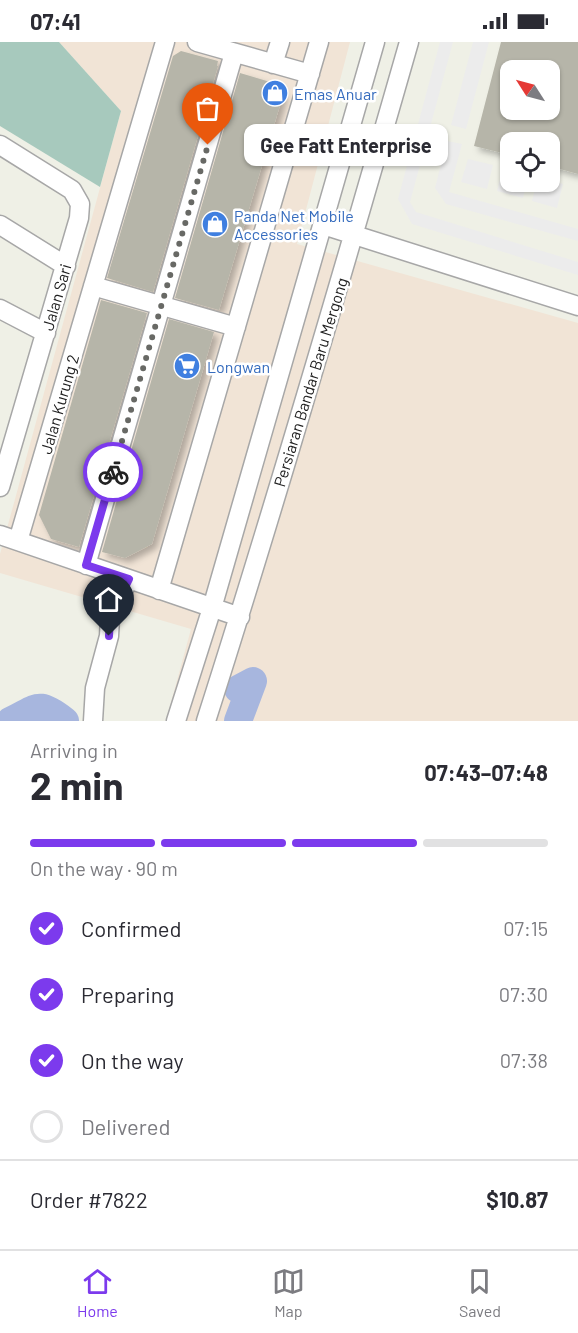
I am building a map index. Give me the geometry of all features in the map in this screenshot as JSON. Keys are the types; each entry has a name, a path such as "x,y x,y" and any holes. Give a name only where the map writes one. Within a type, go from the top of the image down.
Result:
{"street":[{"name":"Jalan Kurung 2","path":"18,542 165,42"},
{"path":"197,42 310,74"},
{"path":"273,64 279,42"},
{"path":"159,590 319,42"},
{"name":"Persiaran Bandar Baru Mergong","path":"176,721 212,608 375,42"},
{"name":"Persiaran Bandar Baru Mergong","path":"206,721 240,617 409,42"},
{"path":"86,565 234,53"},
{"name":"Jalan Sari","path":"0,145 72,190 80,204 79,218 66,266 2,476"},
{"path":"0,225 66,266"},
{"path":"323,225 578,306"},
{"path":"93,286 236,327"},
{"path":"0,309 46,333"},
{"path":"0,535 240,617"},
{"path":"93,721 95,688 109,636 110,618 129,579"}],"shaded area":[{"path":"0,42 59,42 121,111 100,187 0,126"},
{"path":"59,42 350,42 297,244 578,323 578,721 166,721 191,629 0,573 0,554 121,111"},
{"path":"440,42 453,42 410,202 416,212 578,262 578,275 412,224 398,199"},
{"path":"473,42 489,42 466,129 451,125"},
{"path":"447,141 462,144 449,192 578,229 578,241 446,204 435,188"},
{"path":"468,159 493,165 487,189 461,182"},
{"path":"560,183 563,184 557,208 532,201 534,192 560,192"},
{"path":"501,192 524,192 523,198"}],"building":[{"path":"501,42 578,42 578,174 560,169 560,132 500,132 500,152 474,146"},
{"path":"181,51 218,61 218,66 153,292 107,278 173,56"},
{"path":"240,73 277,84 283,95 219,310 175,298"},
{"path":"101,300 147,313 79,547 51,539 39,515"},
{"path":"169,319 214,332 152,544 125,558 102,552"}],"waterway":[{"path":"238,689 253,681 238,721"},
{"path":"10,721 38,708 49,710 65,721"}],"way so far":[{"path":"113,472 208,145"}],"place":[{"name":"Emas Anuar","path":"275,93"},
{"name":"Gee Fatt Enterprise","path":"208,145"},
{"name":"Panda Net Mobile Accessories","path":"215,224"},
{"name":"Longwan","path":"187,366"}],"route":[{"path":"109,636 110,618 129,579 86,565 113,472"}]}
